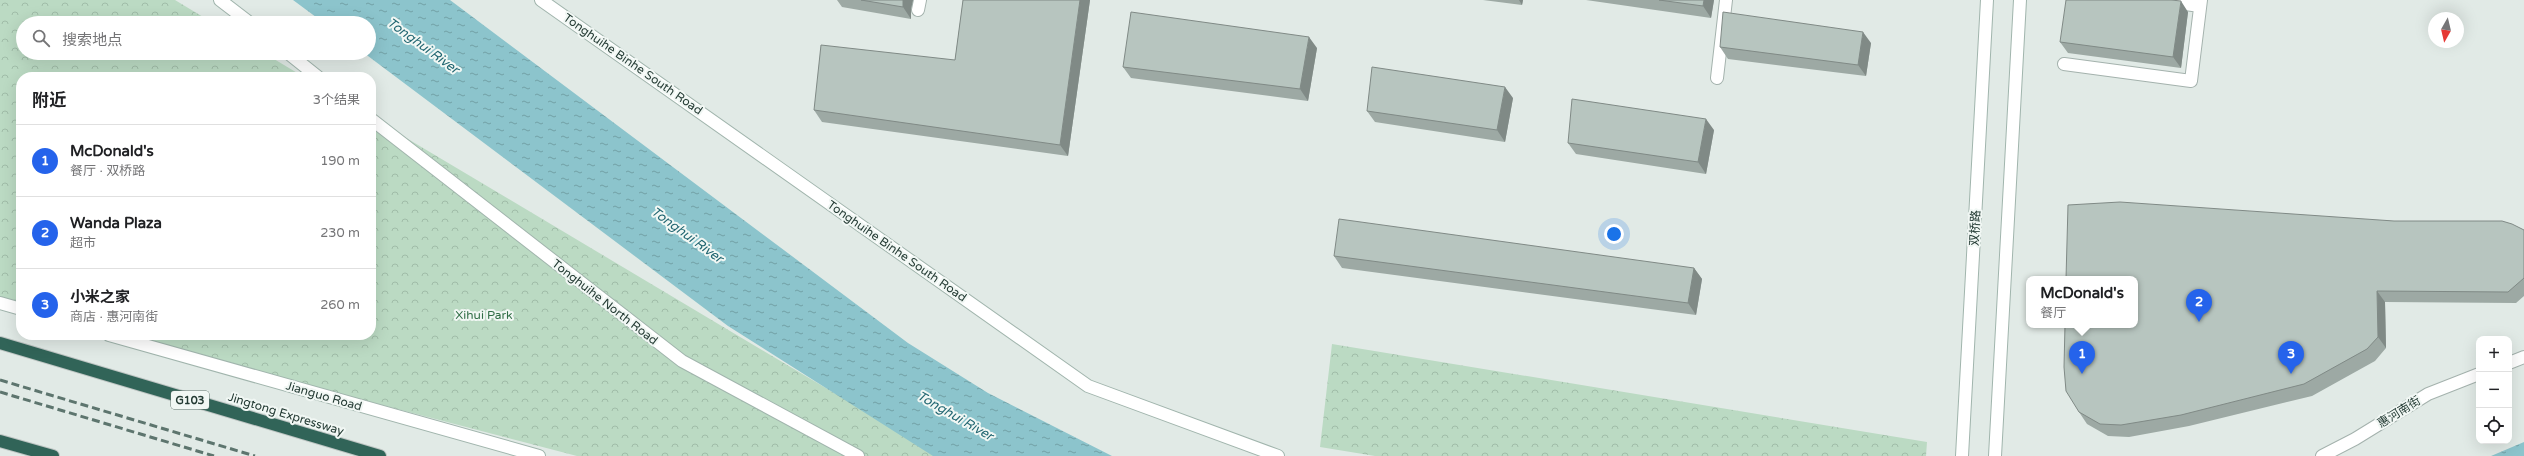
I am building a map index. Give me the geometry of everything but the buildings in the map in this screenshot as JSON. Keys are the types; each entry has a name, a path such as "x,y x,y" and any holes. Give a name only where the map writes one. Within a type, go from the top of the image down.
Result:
{"highway":[{"name":"Jingtong Expressway","path":"0,343 380,456"},
{"path":"0,441 53,456"}],"street":[{"path":"220,0 241,16"},
{"name":"Tonghuihe Binhe South Road","path":"541,0 1088,386 1278,456"},
{"path":"1717,78 1726,0"},
{"name":"双桥路","path":"1962,456 1987,0"},
{"path":"1995,456 2020,0"},
{"path":"2064,64 2191,81 2200,3 2156,0"},
{"path":"297,60 312,72"},
{"name":"Tonghuihe North Road","path":"376,123 682,361 858,456"},
{"path":"0,303 16,308"},
{"name":"Jianguo Road","path":"127,340 539,456"},
{"path":"2512,362 2524,357"},
{"name":"惠河南街","path":"2322,456 2355,439 2428,394 2476,375"}],"green space":[{"path":"0,0 175,0 201,16 16,16 16,60 276,60 296,72 16,72 16,309 0,305"},
{"name":"Xihui Park","path":"376,120 940,456 577,456 134,340 376,340"},
{"path":"1332,344 1927,442 1926,456 1375,456 1320,447"}],"water":[{"name":"Tonghui River","path":"293,0 450,0 908,343 988,393 1112,456 933,456 728,326 373,60 376,60 376,16 315,16"},
{"path":"2524,442 2524,456 2491,456"}],"railway":[{"path":"0,380 255,456"},
{"path":"0,392 214,456"}],"place":[{"name":"Wanda Plaza","path":"2199,322"},
{"name":"McDonald's","path":"2082,374"},
{"name":"小米之家","path":"2291,374"}]}
